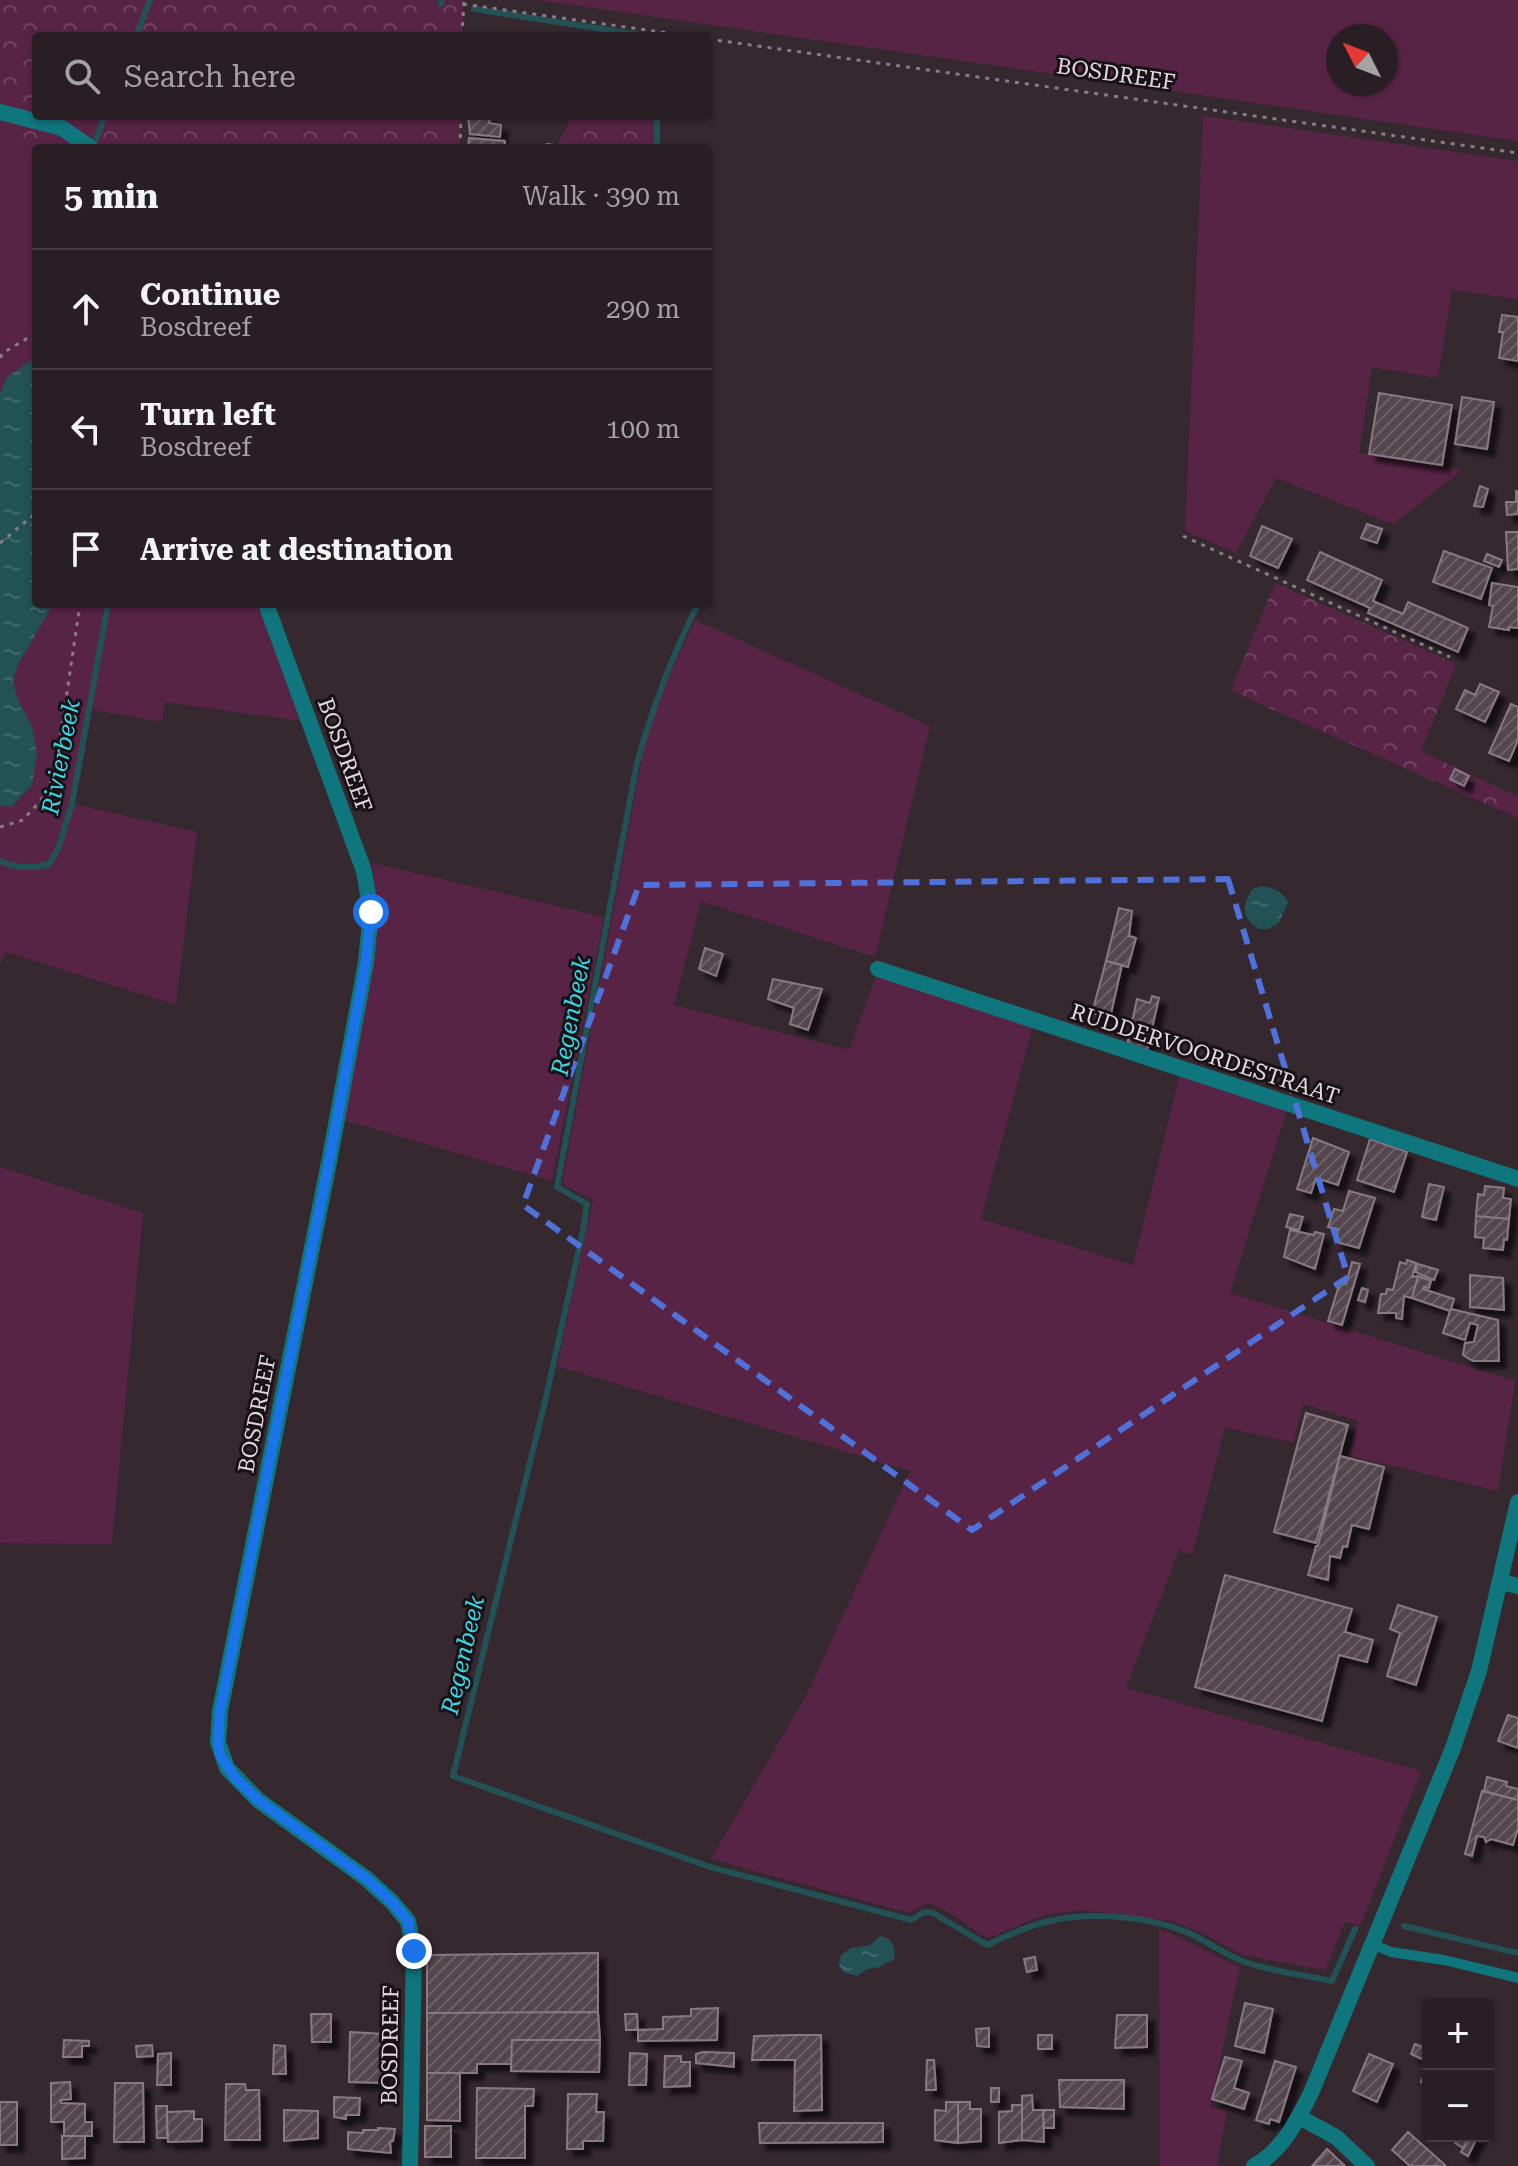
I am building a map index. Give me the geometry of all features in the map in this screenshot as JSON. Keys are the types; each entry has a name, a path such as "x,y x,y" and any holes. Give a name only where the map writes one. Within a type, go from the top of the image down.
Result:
{"street":[{"path":"0,112 62,128 85,144"},
{"name":"BOSDREEF","path":"267,608 364,871 371,912 366,962 220,1711 218,1742 227,1768 247,1790 367,1879 408,1921 414,1951 410,2166"},
{"name":"RUDDERVOORDESTRAAT","path":"878,969 1518,1179"},
{"path":"1254,2166 1270,2157 1299,2117 1311,2093 1453,1748 1479,1671 1518,1502"},
{"path":"1501,1582 1518,1586"},
{"path":"1299,2117 1336,2137 1367,2166"}],"lane":[{"path":"1372,1944 1391,1952 1444,1960 1518,1978"}],"path":[{"path":"462,32 463,2 662,32"},
{"name":"BOSDREEF","path":"712,40 1518,153"},
{"path":"460,144 461,120"},
{"path":"1,355 32,336"},
{"path":"0,543 32,516"},
{"path":"1183,536 1450,657"},
{"path":"0,827 23,820 41,800 55,774 79,608"}],"highlighted area":[{"path":"1228,879 1348,1277 972,1530 523,1205 639,885"}],"green space":[{"path":"0,0 464,0 462,32 32,32 32,120 461,120 460,144 44,144 0,136"},
{"path":"538,0 1518,0 1518,141"},
{"path":"1203,116 1518,161 1518,299 1452,290 1438,378 1372,367 1359,453 1462,470 1393,524 1276,478 1236,553 1185,531"},
{"path":"570,120 658,120 657,144 558,144"},
{"path":"0,122 65,144 32,144 32,608 259,608 301,721 165,702 162,722 88,709 73,804 197,832 176,1005 6,952 0,963"},
{"path":"1275,583 1456,664 1421,751 1518,797 1518,818 1231,691"},
{"path":"695,620 930,726 875,957 701,901 674,1005 849,1050 876,976 1033,1025 981,1219 1133,1265 1180,1074 1288,1106 1230,1293 1515,1381 1498,1491 1350,1456 1358,1421 1303,1404 1293,1443 1225,1427 1192,1555 1179,1550 1126,1688 1421,1771 1360,1927 1345,1921 1325,1970 1243,1955 1172,1921 1083,1910 1044,1915 988,1938 943,1909 927,1903 909,1913 711,1859 807,1694 910,1471 557,1366 593,1200 562,1184 643,752 662,690"},
{"path":"372,863 604,917 552,1181 344,1120 378,911"},
{"path":"0,1167 143,1213 112,1544 0,1543"},
{"path":"1159,1929 1240,1967 1210,2107 1227,2111 1217,2166 1160,2166"}],"water":[{"path":"32,360 32,608 51,608 18,665 13,680 17,697 32,727 37,754 32,785 11,807 0,805 0,394 7,377"},
{"path":"1262,886 1277,891 1288,902 1279,923 1268,929 1253,925 1245,911 1252,889"},
{"path":"880,1936 893,1944 894,1959 857,1976 843,1972 839,1965 841,1955 851,1948 870,1945"}],"building":[{"path":"468,120 489,120 489,123 501,125 500,137 470,134"},
{"path":"469,138 505,141 505,144 468,144"},
{"path":"1502,315 1518,317 1518,361 1499,358"},
{"path":"1379,393 1452,405 1442,465 1369,454"},
{"path":"1462,397 1494,402 1487,449 1455,444"},
{"path":"1480,486 1488,489 1483,507 1474,506"},
{"path":"1516,491 1518,514 1507,515 1506,502 1516,502"},
{"path":"1367,524 1382,529 1377,543 1361,538"},
{"path":"1262,526 1292,539 1278,568 1250,556"},
{"path":"1506,532 1518,532 1518,569 1508,570"},
{"path":"1444,551 1492,568 1481,599 1433,582"},
{"path":"1320,552 1382,580 1373,601 1403,614 1408,602 1468,628 1458,652 1368,613 1370,608 1307,580"},
{"path":"1487,554 1502,560 1499,567 1484,561"},
{"path":"1492,583 1518,587 1518,628 1489,627 1493,606 1489,605"},
{"path":"1480,684 1499,692 1485,722 1456,709 1465,690 1475,695"},
{"path":"1511,704 1518,707 1518,740 1509,761 1489,753"},
{"path":"1455,769 1469,776 1464,786 1450,779"},
{"path":"1119,908 1132,911 1129,936 1136,938 1128,967 1106,961"},
{"path":"705,948 723,954 716,976 699,969"},
{"path":"1106,961 1122,965 1110,1018 1092,1013"},
{"path":"773,979 822,989 808,1030 790,1024 794,1008 768,999"},
{"path":"1152,996 1159,998 1147,1050 1127,1045 1137,999 1150,1003"},
{"path":"1313,1138 1349,1152 1338,1185 1316,1178 1311,1193 1297,1189"},
{"path":"1370,1139 1407,1152 1394,1192 1357,1180"},
{"path":"1429,1184 1444,1187 1436,1220 1422,1217"},
{"path":"1485,1186 1504,1188 1503,1198 1511,1199 1509,1219 1476,1216 1478,1194 1484,1195"},
{"path":"1349,1191 1375,1198 1359,1248 1336,1242 1338,1229 1328,1227 1334,1209 1343,1211"},
{"path":"1290,1214 1303,1217 1299,1230 1286,1227"},
{"path":"1476,1216 1509,1219 1503,1250 1483,1248 1484,1238 1475,1237"},
{"path":"1290,1230 1324,1234 1315,1269 1284,1257"},
{"path":"1407,1260 1416,1263 1412,1277 1418,1276 1412,1298 1404,1296 1402,1319 1396,1318 1396,1313 1378,1313 1381,1294 1386,1294 1387,1289 1393,1290 1400,1262 1406,1264"},
{"path":"1352,1262 1360,1264 1342,1325 1328,1321 1340,1282 1346,1284"},
{"path":"1418,1264 1438,1270 1434,1280 1415,1272"},
{"path":"1470,1275 1503,1278 1504,1310 1470,1307"},
{"path":"1418,1276 1431,1281 1429,1288 1423,1289 1454,1299 1451,1309 1498,1320 1499,1361 1473,1361 1463,1355 1465,1343 1474,1342 1478,1325 1470,1323 1465,1340 1443,1333 1450,1311 1412,1298"},
{"path":"1362,1288 1368,1290 1365,1302 1358,1300"},
{"path":"1306,1413 1348,1425 1316,1543 1274,1532"},
{"path":"1340,1456 1384,1467 1369,1529 1352,1525 1347,1547 1343,1546 1340,1558 1330,1556 1328,1580 1308,1575"},
{"path":"1225,1575 1352,1609 1345,1632 1373,1640 1367,1662 1339,1655 1322,1721 1195,1687"},
{"path":"1398,1605 1437,1617 1416,1685 1387,1676 1400,1633 1390,1629"},
{"path":"1508,1715 1518,1718 1518,1748 1498,1741"},
{"path":"1487,1777 1507,1782 1506,1786 1518,1789 1518,1800 1484,1791"},
{"path":"1482,1791 1518,1800 1518,1828 1513,1845 1491,1839 1486,1842 1484,1837 1477,1836 1472,1856 1465,1854"},
{"path":"598,1953 598,2012 427,2013 427,1955"},
{"path":"1035,1957 1037,1970 1027,1972 1024,1959"},
{"path":"1245,2003 1273,2009 1264,2053 1235,2046"},
{"path":"718,2008 717,2040 638,2041 638,2030 663,2029 663,2017 691,2016 691,2009"},
{"path":"598,2012 600,2040 512,2040 511,2064 477,2064 477,2073 427,2073 427,2013"},
{"path":"311,2014 331,2014 331,2042 312,2042"},
{"path":"625,2014 637,2014 638,2030 626,2030"},
{"path":"1117,2015 1147,2015 1147,2047 1115,2048"},
{"path":"989,2028 989,2047 977,2046 976,2029"},
{"path":"350,2032 385,2034 383,2083 349,2082"},
{"path":"821,2035 822,2110 794,2111 795,2060 752,2060 754,2036"},
{"path":"1038,2035 1052,2035 1052,2049 1038,2049"},
{"path":"64,2040 89,2041 89,2046 82,2046 82,2057 63,2057"},
{"path":"512,2040 600,2040 599,2072 511,2071"},
{"path":"1415,2044 1422,2047 1422,2059 1411,2054"},
{"path":"152,2045 153,2056 137,2057 136,2046"},
{"path":"274,2045 285,2046 286,2074 273,2074"},
{"path":"171,2053 171,2085 157,2085 158,2054"},
{"path":"630,2053 647,2054 646,2085 629,2085"},
{"path":"734,2053 734,2067 696,2063 696,2054"},
{"path":"1369,2054 1393,2064 1377,2102 1353,2091"},
{"path":"665,2056 681,2056 681,2062 690,2062 690,2086 664,2087"},
{"path":"1225,2057 1242,2061 1234,2088 1249,2093 1244,2109 1212,2099"},
{"path":"927,2060 934,2060 936,2090 926,2090"},
{"path":"1275,2061 1296,2067 1279,2122 1270,2119 1269,2124 1256,2120"},
{"path":"427,2073 460,2073 460,2121 427,2120"},
{"path":"1059,2080 1124,2080 1124,2109 1060,2107"},
{"path":"70,2082 71,2099 61,2100 61,2103 85,2104 85,2122 92,2122 92,2136 64,2136 64,2122 51,2122 51,2083"},
{"path":"115,2083 143,2083 144,2142 114,2142"},
{"path":"226,2084 245,2084 246,2090 259,2090 260,2140 225,2140"},
{"path":"477,2088 534,2089 533,2106 525,2106 525,2158 476,2158"},
{"path":"991,2088 999,2088 999,2102 991,2102"},
{"path":"568,2094 597,2094 596,2112 604,2112 603,2141 583,2141 583,2149 567,2149"},
{"path":"1032,2095 1033,2110 1043,2110 1044,2142 1022,2140 1022,2096"},
{"path":"334,2097 360,2098 359,2115 346,2115 346,2119 334,2117"},
{"path":"0,2102 17,2102 17,2145 0,2145"},
{"path":"946,2102 958,2102 958,2143 935,2140 935,2110 946,2111"},
{"path":"958,2102 970,2102 970,2109 981,2109 981,2141 958,2143"},
{"path":"1012,2105 1022,2105 1022,2140 999,2143 999,2112 1012,2111"},
{"path":"156,2106 167,2106 167,2138 157,2138"},
{"path":"284,2110 318,2111 318,2138 284,2141"},
{"path":"1043,2110 1054,2110 1054,2128 1044,2128"},
{"path":"194,2111 194,2119 202,2119 202,2141 168,2142 167,2112"},
{"path":"759,2123 883,2123 883,2142 760,2143"},
{"path":"425,2126 451,2126 451,2157 425,2157"},
{"path":"395,2129 393,2141 390,2142 391,2153 348,2149 348,2132 363,2133 363,2130"},
{"path":"1408,2132 1445,2165 1410,2166 1392,2150"},
{"path":"62,2136 85,2136 85,2158 62,2159"},
{"path":"1467,2142 1475,2142 1468,2156 1461,2152"},
{"path":"1327,2149 1345,2166 1312,2166"}],"waterway":[{"name":"Rivierbeek","path":"138,32 150,0"},
{"name":"Regenbeek","path":"474,9 621,32"},
{"name":"Rivierbeek","path":"96,139 103,120"},
{"name":"Regenbeek","path":"657,120 657,144"},
{"name":"Rivierbeek","path":"0,861 24,867 42,866 49,864 58,849 72,804 107,608"},
{"name":"Regenbeek","path":"696,608 663,682 637,763 557,1187 587,1204 583,1231 546,1397 453,1776 710,1867 911,1920 924,1912 933,1913 987,1945 1038,1924 1074,1917 1114,1916 1172,1927 1248,1963 1332,1981 1355,1929"},
{"name":"Regenbeek","path":"1404,1926 1518,1953"}],"route":[{"path":"371,912 366,962 220,1711 218,1742 227,1768 247,1790 367,1879 392,1902 408,1921 414,1951"}]}
